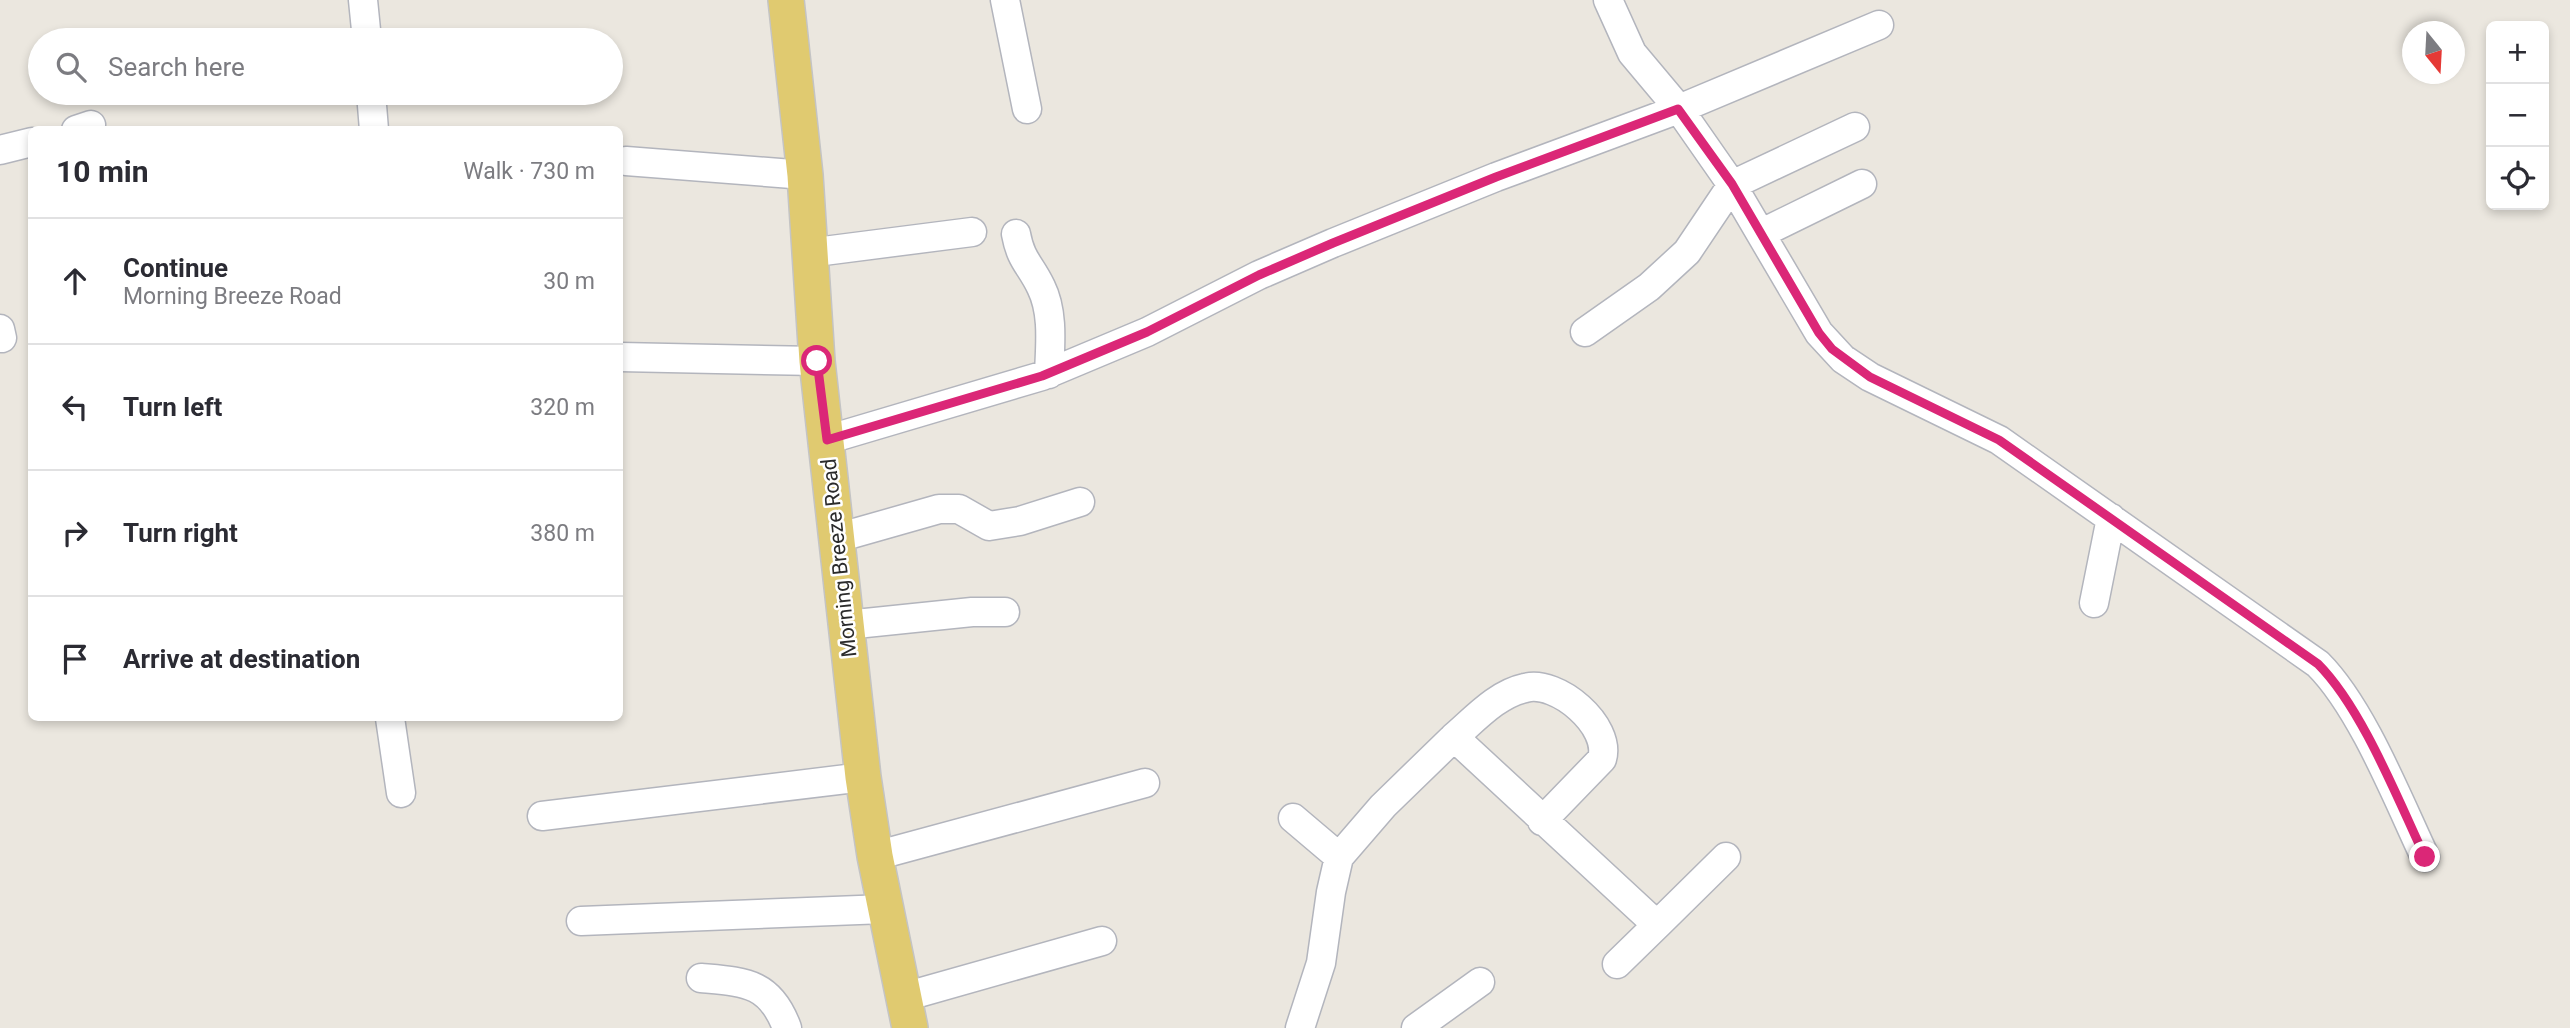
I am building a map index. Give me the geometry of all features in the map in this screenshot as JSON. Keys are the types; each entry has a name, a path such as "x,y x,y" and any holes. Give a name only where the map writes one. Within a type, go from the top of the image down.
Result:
{"main road":[{"name":"Morning Breeze Road","path":"786,0 805,175 817,361 863,777 875,856 907,1012"}],"street":[{"path":"363,0 366,28"},
{"path":"1005,0 1027,109"},
{"path":"1608,0 1632,53 1678,109 1732,184 1819,333 1843,359 1870,377 1999,440 2292,645 2332,678 2390,783 2425,857"},
{"path":"827,440 1048,374 1147,332 1259,275 1333,243 1496,177 1678,109 1879,25"},
{"path":"372,105 374,126"},
{"path":"1585,332 1649,287 1687,252 1732,184 1855,127"},
{"path":"0,150 28,143"},
{"path":"626,161 805,175"},
{"path":"1762,233 1862,184"},
{"path":"808,253 972,232"},
{"path":"1016,234 1023,260 1041,288 1047,305 1050,329 1048,374"},
{"path":"623,357 817,361"},
{"path":"837,538 939,509 959,509 989,526 1020,521 1080,502"},
{"path":"2094,603 2111,518"},
{"path":"846,625 972,612 1005,612"},
{"path":"1300,1028 1321,963 1339,857 1383,806 1454,737 1503,697 1527,687 1552,691 1584,714 1606,747 1602,759 1542,821"},
{"path":"390,721 401,793"},
{"path":"1454,737 1657,925"},
{"path":"542,816 863,777"},
{"path":"875,856 1145,783"},
{"path":"1293,818 1339,857"},
{"path":"1617,964 1726,857"},
{"path":"581,921 886,909"},
{"path":"907,1012 1102,942"},
{"path":"701,978 733,981 763,990 781,1011 787,1028"},
{"path":"1416,1028 1480,982"}],"route":[{"path":"817,361 827,440 1042,376 1147,332 1259,275 1333,243 1496,177 1678,109 1732,184 1819,333 1843,359 1870,377 1999,440 2292,645 2332,678 2390,783 2425,857"}]}
